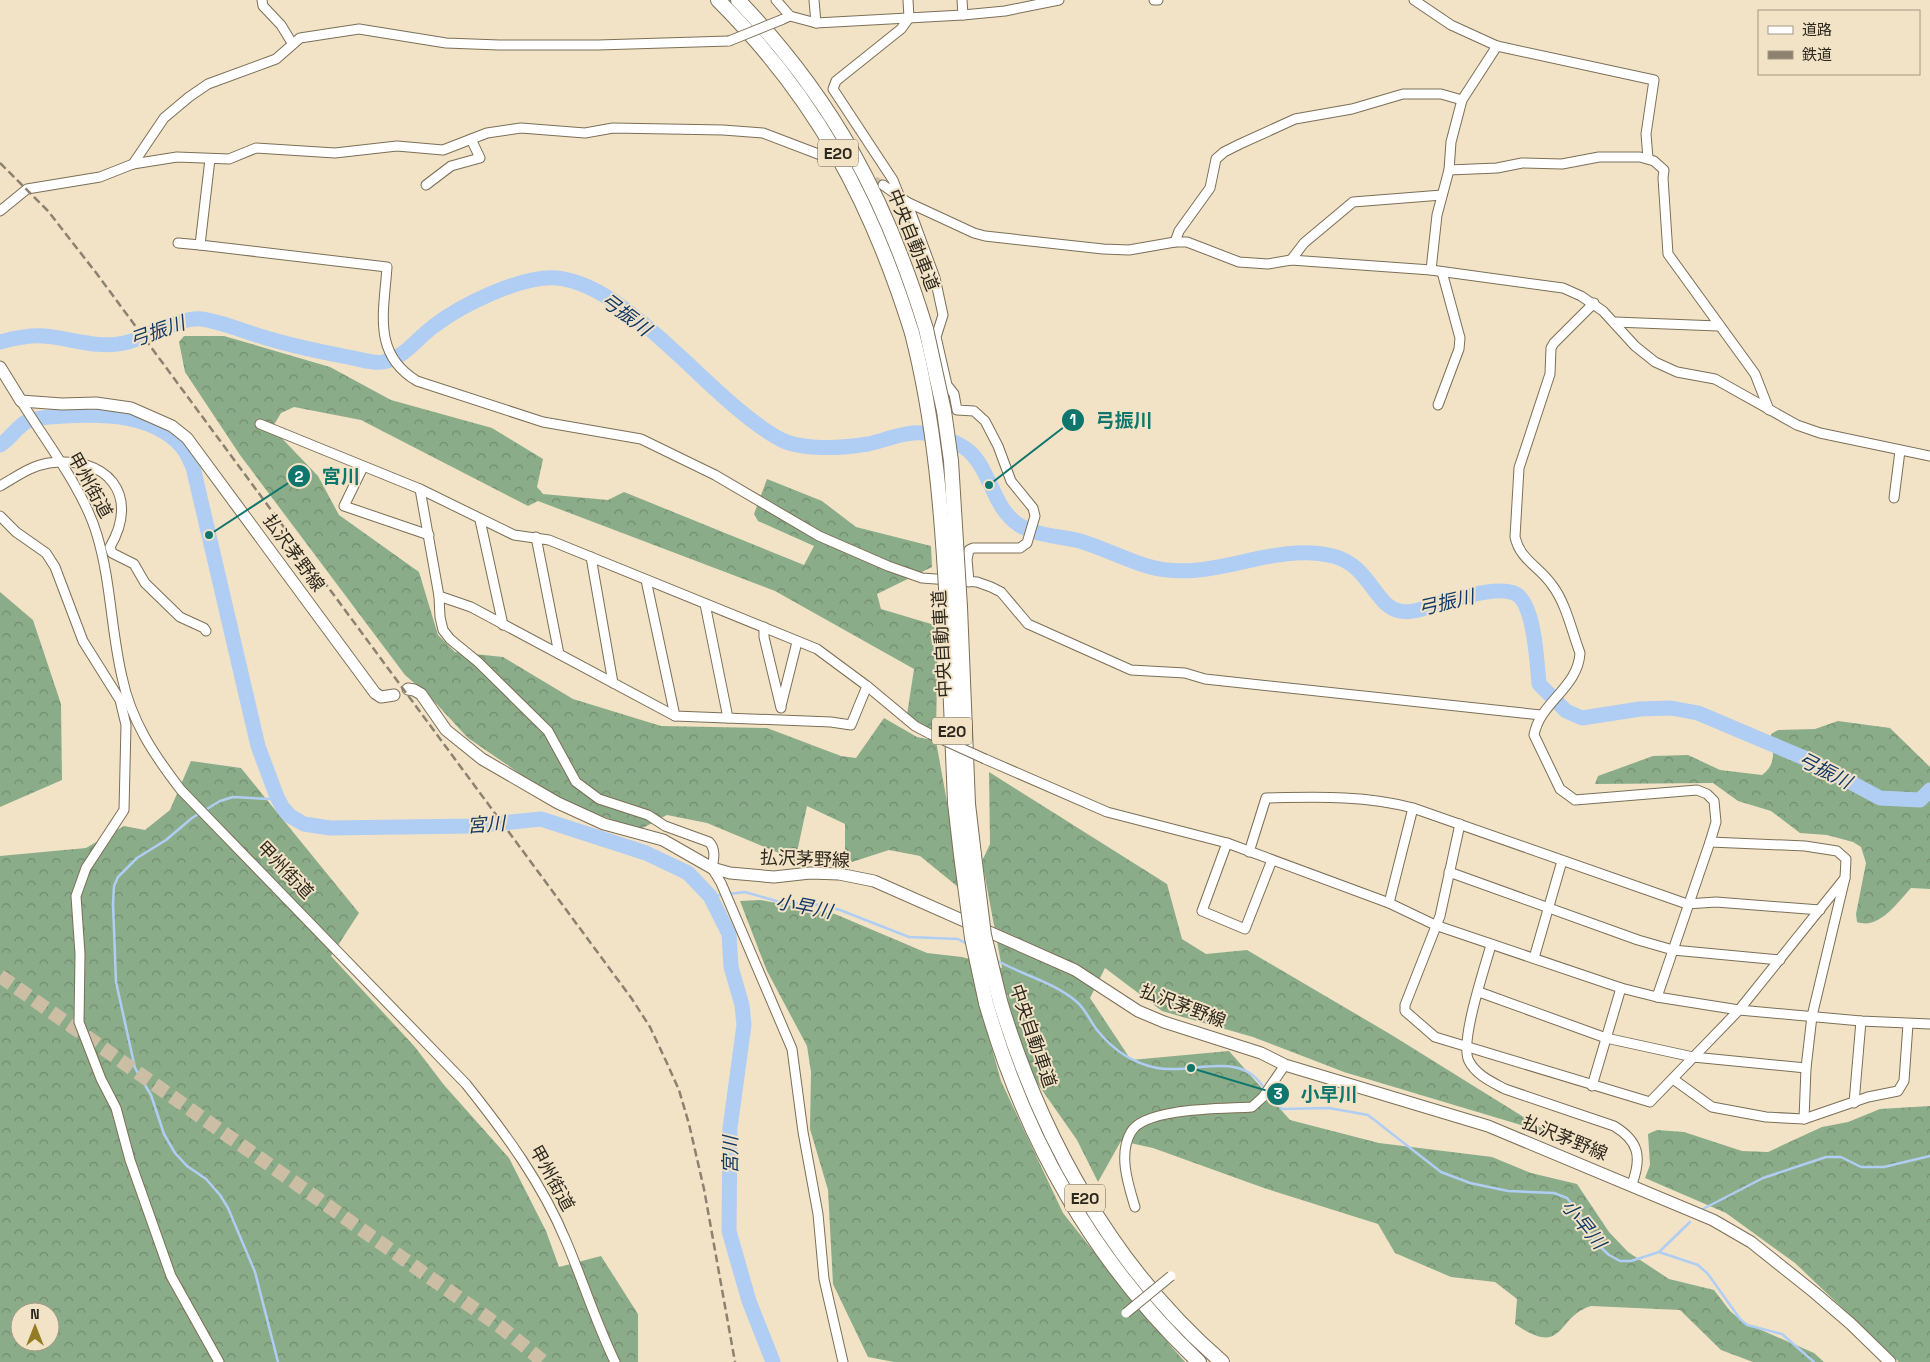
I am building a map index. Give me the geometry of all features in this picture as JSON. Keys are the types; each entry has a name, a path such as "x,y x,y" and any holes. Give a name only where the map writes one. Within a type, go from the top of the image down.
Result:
{"highway":[{"name":"中央自動車道","path":"718,0 768,54 794,87 838,154 872,222 912,333 927,398 937,463 954,607"},
{"name":"中央自動車道","path":"738,0 807,78 851,148 870,183 902,257 926,329 944,411 951,461 955,804 968,855 984,935 993,1002 1008,1075 1023,1112 1068,1199 1110,1262 1152,1314 1199,1362"},
{"name":"中央自動車道","path":"993,1002 1010,1035 1038,1106 1081,1191 1102,1224 1163,1303 1188,1331 1222,1362"}],"main road":[{"name":"甲州街道","path":"0,367 23,404"},
{"name":"払沢茅野線","path":"23,404 96,403 131,408 172,426 187,438 375,693 381,697 394,695"},
{"name":"払沢茅野線","path":"408,689 421,694 446,730 463,746 517,781 558,804 604,824 663,840 712,868 730,873 774,877 810,873 839,874 874,881 1075,970 1138,1011 1164,1022 1262,1053 1285,1065 1488,1126 1632,1184 1713,1220 1751,1242 1851,1324 1890,1362"}],"street":[{"path":"262,0 263,6 281,25 292,43"},
{"path":"776,0 790,16 816,23 1005,11 1057,0"},
{"path":"814,0 816,23"},
{"path":"899,194 893,180 834,89 836,81 901,29 909,18 908,0"},
{"path":"962,0 963,15"},
{"path":"1414,0 1451,25 1497,46 1654,80 1646,134 1648,158"},
{"path":"133,164 164,118 190,96 208,84 276,59 292,43 300,38 359,29 446,43 499,45 598,45 729,41 790,16"},
{"path":"1431,270 1436,215 1449,170 1451,142 1462,100 1497,46"},
{"path":"1175,242 1179,231 1210,188 1216,159 1224,152 1240,144 1295,119 1352,109 1403,94 1442,94 1462,100"},
{"path":"0,211 27,189 100,177 133,164 178,157 229,159 256,148 334,153 397,146 443,150 472,138 502,130 521,128 585,132 613,128 724,130 775,136 826,157"},
{"path":"426,186 452,166 480,158 472,138"},
{"path":"1449,170 1497,168 1522,163 1562,164 1599,157 1648,158 1664,170 1668,254 1718,326 1755,374 1769,411"},
{"path":"200,245 210,159"},
{"path":"882,185 899,194 907,202 974,233 985,236 1103,250 1129,250 1175,242 1198,245 1238,262 1268,264 1291,260 1431,270 1563,288 1594,304 1615,322 1635,346 1655,362 1677,372 1715,379 1769,411 1797,425 1820,433 1930,456"},
{"path":"1291,260 1304,244 1353,202 1442,195"},
{"path":"907,202 935,278 944,315 936,337 947,385 954,394 957,410 974,411 985,421 998,446 1011,481 1033,508 1035,516 1027,543 1020,548 1011,550 973,548 969,550 969,582"},
{"path":"178,243 387,267 383,338 402,372 417,381 543,422 641,439 715,475 819,536 922,578 977,582 1001,592 1028,624 1132,670 1185,674 1205,679 1541,715"},
{"path":"1438,405 1458,349 1460,338 1442,272"},
{"path":"1594,304 1551,348 1550,374 1524,447 1519,468 1515,537 1518,548 1553,585 1580,653 1575,675 1541,715 1534,735 1560,789 1567,796 1575,800 1697,790 1707,794 1714,801 1716,822 1657,997"},
{"path":"1615,322 1718,326"},
{"name":"甲州街道","path":"23,404 86,507 98,536 122,679 140,729 155,757 181,790 466,1084 502,1129 529,1168 566,1240 600,1332 615,1362"},
{"path":"260,424 420,489 514,535 536,537 590,557 817,649 867,686 914,726 1107,812 1227,843 1389,904 1435,925 1621,988 1657,997 1739,1010 1861,1021 1930,1024"},
{"path":"1894,498 1900,450"},
{"path":"0,486 28,469 59,463 89,466 111,479 121,494 122,509 119,532 110,547 112,553 134,564 145,582 180,617 204,628 206,631"},
{"path":"363,467 344,506 429,535"},
{"path":"420,489 440,596 440,617 443,630 548,731 576,782 599,800 648,815 665,826 709,842 713,846 714,859 712,868 792,1049 803,1132 818,1214 824,1279 843,1362"},
{"path":"0,516 16,532 46,553 55,568 83,641 112,684 120,700 126,725 124,810 86,868 76,896 80,954 79,1022 101,1079 116,1108 130,1160 171,1276 219,1362"},
{"path":"480,520 503,625"},
{"path":"536,537 559,654"},
{"path":"590,557 613,683"},
{"path":"646,580 675,716"},
{"path":"440,596 470,607 675,716 851,725 867,686"},
{"path":"705,604 728,718"},
{"path":"764,627 764,637 781,708 782,721"},
{"path":"781,708 797,642"},
{"path":"112,684 122,679"},
{"path":"1248,852 1266,798 1340,796 1394,803 1413,808 1687,904 1716,902 1820,910"},
{"path":"1389,904 1413,808"},
{"path":"1460,824 1440,916 1405,1005 1405,1011 1430,1034 1592,1086 1650,1102 1739,1010 1845,878"},
{"path":"1710,842 1804,846 1836,850 1846,859 1845,878 1812,1016 1806,1068 1804,1119"},
{"path":"1227,843 1202,911 1245,929 1272,860"},
{"path":"1534,958 1562,861"},
{"path":"1450,872 1638,940 1673,950 1780,960"},
{"path":"1492,945 1465,1045 1469,1062 1474,1069 1489,1081 1505,1089 1614,1126 1626,1133 1634,1143 1638,1154 1638,1164 1632,1184"},
{"path":"1592,1086 1621,988"},
{"path":"1478,992 1606,1038 1693,1057 1806,1068"},
{"path":"1854,1103 1861,1021"},
{"path":"1673,1079 1712,1107 1766,1117 1804,1119 1898,1091 1904,1081 1908,1024"},
{"path":"1135,1207 1127,1180 1125,1152 1130,1132 1139,1122 1157,1115 1252,1107 1263,1097 1285,1065"},
{"path":"1124,1315 1171,1276"}],"green space":[{"path":"184,336 224,336 330,367 391,400 492,428 543,459 537,487 543,494 608,500 624,492 804,565 814,546 758,521 754,514 767,479 822,501 856,527 931,546 932,567 877,594 881,609 938,626 936,733 907,715 914,669 775,591 538,501 528,506 361,420 294,407 281,413 272,428 318,476 339,515 419,572 438,635 455,652 503,657 573,699 661,726 767,728 841,756 856,758 884,718 917,737 936,741 963,891 920,856 889,850 852,862 845,851 845,824 807,806 794,866 779,853 707,823 667,815 639,830 557,799 468,738 430,697 405,675 240,455 185,372 179,342"},
{"path":"0,592 33,620 61,704 62,780 0,807"},
{"path":"1838,721 1890,728 1930,767 1930,889 1911,888 1887,914 1873,922 1857,922 1856,914 1866,863 1861,847 1853,842 1827,835 1800,833 1771,811 1738,801 1713,783 1595,784 1598,776 1653,756 1688,755 1720,770 1762,775 1767,771 1772,762 1771,734 1778,730 1815,729"},
{"path":"191,761 241,768 359,913 331,956 415,1047 444,1085 509,1158 546,1231 559,1267 601,1256 638,1314 638,1362 0,1362 0,856 86,848 124,826 145,830 170,810"},
{"path":"989,772 1167,884 1182,939 1206,954 1247,950 1390,1034 1551,1134 1344,1072 1253,1037 1162,1011 1105,968 1090,998 1131,1060 1229,1051 1290,1120 1379,1143 1492,1157 1531,1173 1577,1184 1609,1232 1628,1252 1669,1279 1714,1290 1730,1311 1743,1322 1814,1353 1824,1362 1753,1362 1721,1350 1680,1310 1591,1306 1580,1311 1559,1332 1552,1336 1543,1337 1531,1334 1515,1324 1517,1299 1495,1282 1451,1277 1395,1253 1378,1224 1264,1188 1153,1148 1121,1141 1098,1182 1077,1140 1035,1080 1010,1012 1007,994 978,998 1001,1081 1063,1213 1148,1320 1185,1362 894,1362 868,1357 833,1284 828,1190 810,1129 811,1072 807,1046 767,971 740,901 760,900 835,914 927,953 962,957 1002,968 982,861 990,844"},
{"path":"1930,1106 1930,1362 1899,1362 1795,1263 1726,1213 1645,1178 1650,1165 1648,1134 1657,1130 1684,1132 1742,1151 1768,1152 1822,1127 1848,1122 1880,1109"}],"waterway":[{"name":"弓振川","path":"0,342 22,337 38,336 114,345 133,340 183,321 201,319 299,347 371,362 383,362 398,356 434,326 476,301 510,286 527,281 557,278 585,285 614,301 671,348 727,400 754,422 789,443 823,448 847,447 914,433 929,434 945,439 966,449 977,460 1003,509 1019,525 1041,534 1080,541 1147,566 1171,570 1194,570 1286,554 1309,553 1333,556 1356,568 1391,608 1405,612 1416,611 1479,593 1498,591 1514,593 1521,598 1531,620 1539,684 1566,711 1582,718 1640,709 1671,708 1698,713 1809,760 1880,798 1920,800 1930,790"},
{"name":"宮川","path":"0,445 22,424 30,420 95,415 127,418 143,422 170,436 182,447 193,467 258,746 277,797 290,816 304,824 330,828 472,826 541,819 646,853 688,873 710,896 729,934 731,967 742,1005 744,1025 730,1128 729,1231 749,1301 773,1362"},
{"path":"277,797 270,799 233,797 220,801 192,818 166,840 137,858 118,877 114,886 113,904 116,982 135,1068 151,1095 164,1134 175,1153 187,1166 206,1179 228,1208 255,1272 278,1362"},
{"name":"小早川","path":"729,894 745,892 780,902 819,905 840,910 909,937 958,939 967,944"},
{"name":"小早川","path":"710,896 724,895"},
{"name":"小早川","path":"996,960 1068,995 1080,1005 1103,1037 1124,1055 1139,1063 1157,1068 1171,1069 1230,1066 1244,1070 1255,1077 1265,1090"},
{"name":"小早川","path":"1268,1094 1282,1109 1329,1108 1368,1115 1441,1172 1470,1183 1508,1191 1554,1193 1567,1198 1577,1210 1594,1241 1609,1255 1620,1261 1631,1261 1659,1252 1698,1265 1708,1274 1740,1319 1747,1325 1782,1334 1814,1362"},
{"path":"1703,1209 1763,1178 1826,1157 1841,1157 1861,1167 1884,1167 1930,1156"},
{"path":"1659,1252 1690,1222"}],"tunnel":[{"path":"826,157 883,185"},
{"path":"0,976 502,1328 544,1362"}],"railway":[{"path":"0,163 48,211 97,274 632,999 650,1027 679,1090 689,1124 704,1189 735,1362"}],"place":[{"name":"弓振川","path":"989,485"},
{"name":"宮川","path":"209,535"},
{"name":"小早川","path":"1191,1068"}]}
